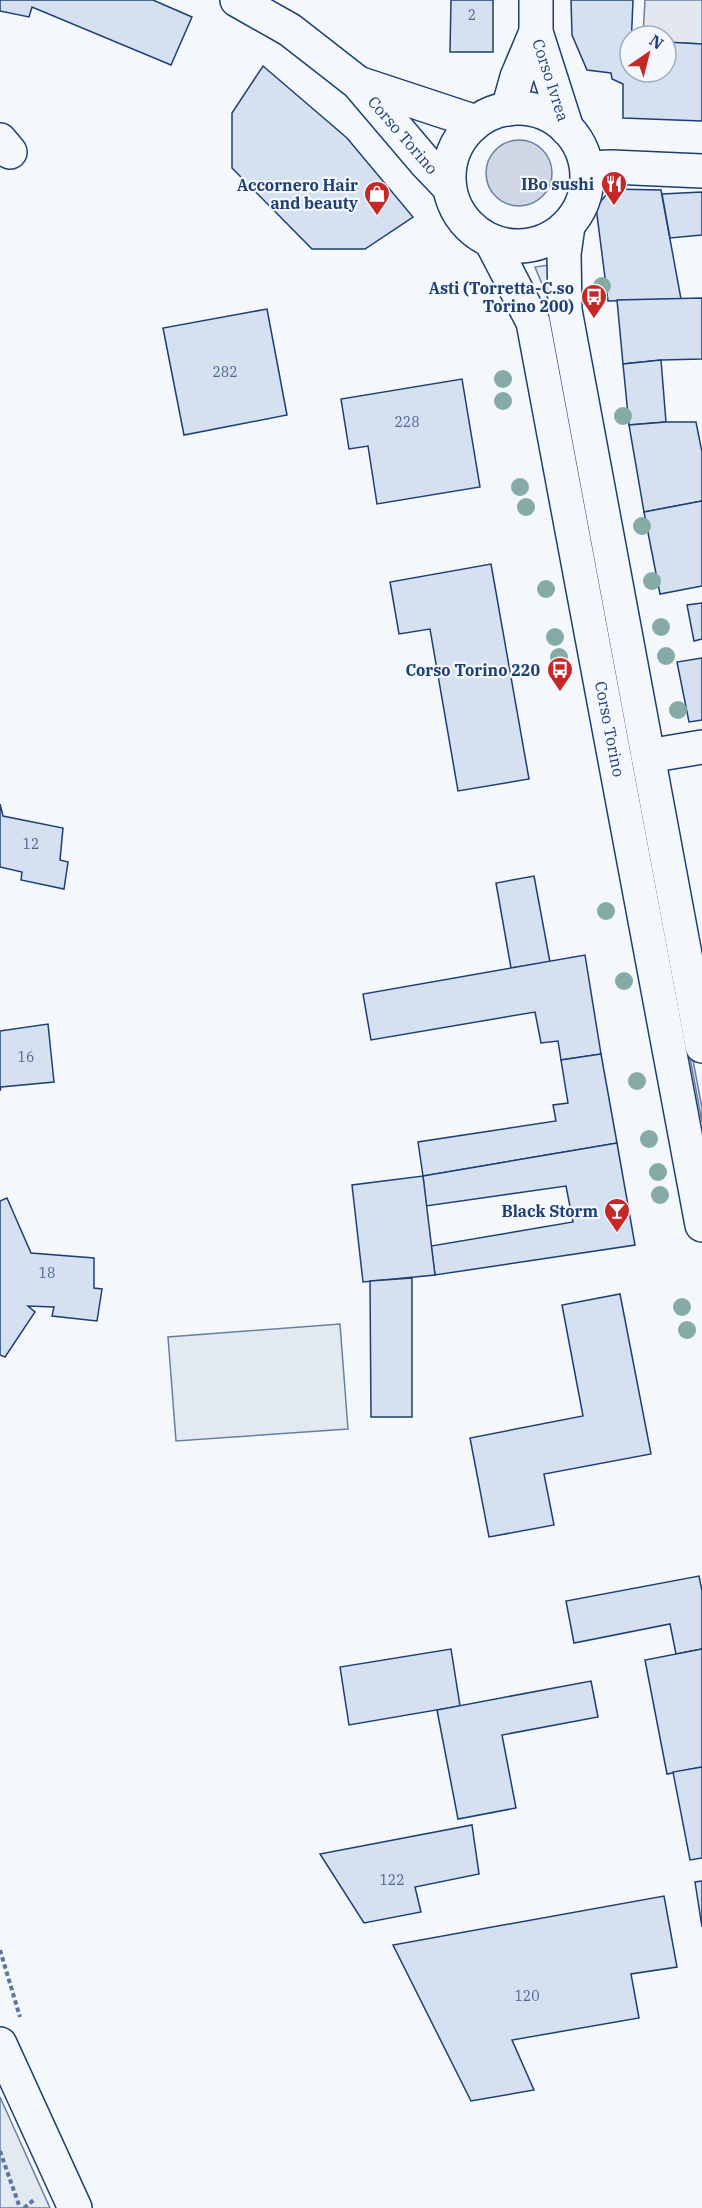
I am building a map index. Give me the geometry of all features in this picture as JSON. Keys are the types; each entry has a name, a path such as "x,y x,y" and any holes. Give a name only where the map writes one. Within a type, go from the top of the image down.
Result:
{"main road":[{"name":"Corso Torino","path":"237,0 290,30 358,83 426,164 449,187"},
{"name":"Corso Ivrea","path":"536,0 536,32 567,129"},
{"name":"Corso Ivrea","path":"508,109 516,77 536,32"},
{"name":"Corso Torino","path":"358,83 476,122"},
{"path":"508,109 530,109 550,116 567,129 580,147 587,168 586,189 580,209 568,226 552,238 532,246 509,246 491,241 469,226 456,208 449,187 449,168 454,151 463,135 476,122 508,109"},
{"path":"587,168 702,171"},
{"name":"Corso Torino","path":"568,226 564,254 566,310 702,1046"},
{"name":"Corso Torino","path":"491,241 533,322 702,1225"},
{"path":"648,756 702,747"},
{"path":"0,2044 75,2208"}],"path":[{"path":"0,2151 20,2208"}],"shaded area":[{"path":"645,0 702,0 702,44 678,43 678,24 644,24"},
{"path":"519,140 531,143 542,150 549,161 552,173 549,185 542,196 531,203 519,206 507,203 496,196 489,185 486,173 489,161 496,150 507,143"},
{"path":"548,265 549,301 535,267"},
{"path":"661,890 702,1108 702,1122 659,891"},
{"path":"340,1324 348,1429 176,1441 168,1337"},
{"path":"0,2097 50,2208 0,2208"}],"building":[{"path":"0,0 153,0 192,17 171,65 32,7 29,17 0,11"},
{"path":"451,0 493,0 493,52 450,52"},
{"path":"571,0 633,0 632,24 618,24 618,82 612,79 611,73 587,70 572,35"},
{"path":"678,43 702,44 702,121 623,118 623,84 678,84"},
{"path":"263,66 347,138 413,217 365,249 312,249 232,168 232,113"},
{"path":"611,189 661,190 681,299 608,301 596,207"},
{"path":"702,192 702,235 670,238 662,194"},
{"path":"702,298 702,359 623,364 617,300"},
{"path":"267,309 287,415 184,435 163,328"},
{"path":"661,360 666,422 629,425 623,364"},
{"path":"462,379 480,487 377,504 368,446 349,449 341,399"},
{"path":"696,422 702,452 702,501 644,512 629,425"},
{"path":"702,501 702,586 660,594 644,512"},
{"path":"491,564 529,779 458,791 430,629 399,634 390,582"},
{"path":"702,603 702,639 694,641 687,605"},
{"path":"702,658 702,720 689,722 677,662"},
{"path":"0,804 3,816 63,828 60,860 68,862 64,889 21,880 22,872 0,867"},
{"path":"534,876 550,962 511,968 496,883"},
{"path":"585,955 601,1054 561,1060 558,1041 541,1043 535,1012 371,1040 363,994"},
{"path":"48,1024 54,1082 1,1087 0,1091 0,1031"},
{"path":"601,1054 617,1143 423,1176 418,1142 556,1121 553,1105 568,1103 561,1060"},
{"path":"617,1143 635,1245 435,1275 431,1246 573,1222 566,1186 426,1206 423,1176"},
{"path":"423,1176 435,1275 363,1282 352,1185"},
{"path":"7,1198 31,1253 94,1258 94,1288 102,1289 97,1321 52,1316 54,1307 28,1306 35,1312 5,1357 0,1355 0,1201"},
{"path":"412,1278 412,1417 371,1417 370,1281"},
{"path":"620,1294 651,1454 544,1474 554,1525 489,1537 470,1438 583,1416 562,1305"},
{"path":"699,1576 702,1591 702,1649 676,1654 670,1624 574,1643 566,1601"},
{"path":"451,1649 460,1706 349,1725 340,1667"},
{"path":"702,1649 702,1767 667,1774 645,1660"},
{"path":"591,1681 598,1717 502,1735 516,1808 458,1819 437,1710"},
{"path":"702,1767 702,1858 690,1860 673,1772"},
{"path":"472,1825 479,1874 415,1887 421,1912 364,1923 320,1854"},
{"path":"702,1881 702,1927 695,1882"},
{"path":"664,1896 677,1967 631,1974 639,2018 512,2040 534,2090 471,2101 393,1945"}],"place":[{"name":"IBo sushi","path":"614,207"},
{"name":"Accornero Hair and beauty","path":"377,217"},
{"name":"Asti (Torretta-C.so Torino 200)","path":"594,320"},
{"name":"Corso Torino 220","path":"560,693"},
{"name":"Black Storm","path":"617,1234"}]}
